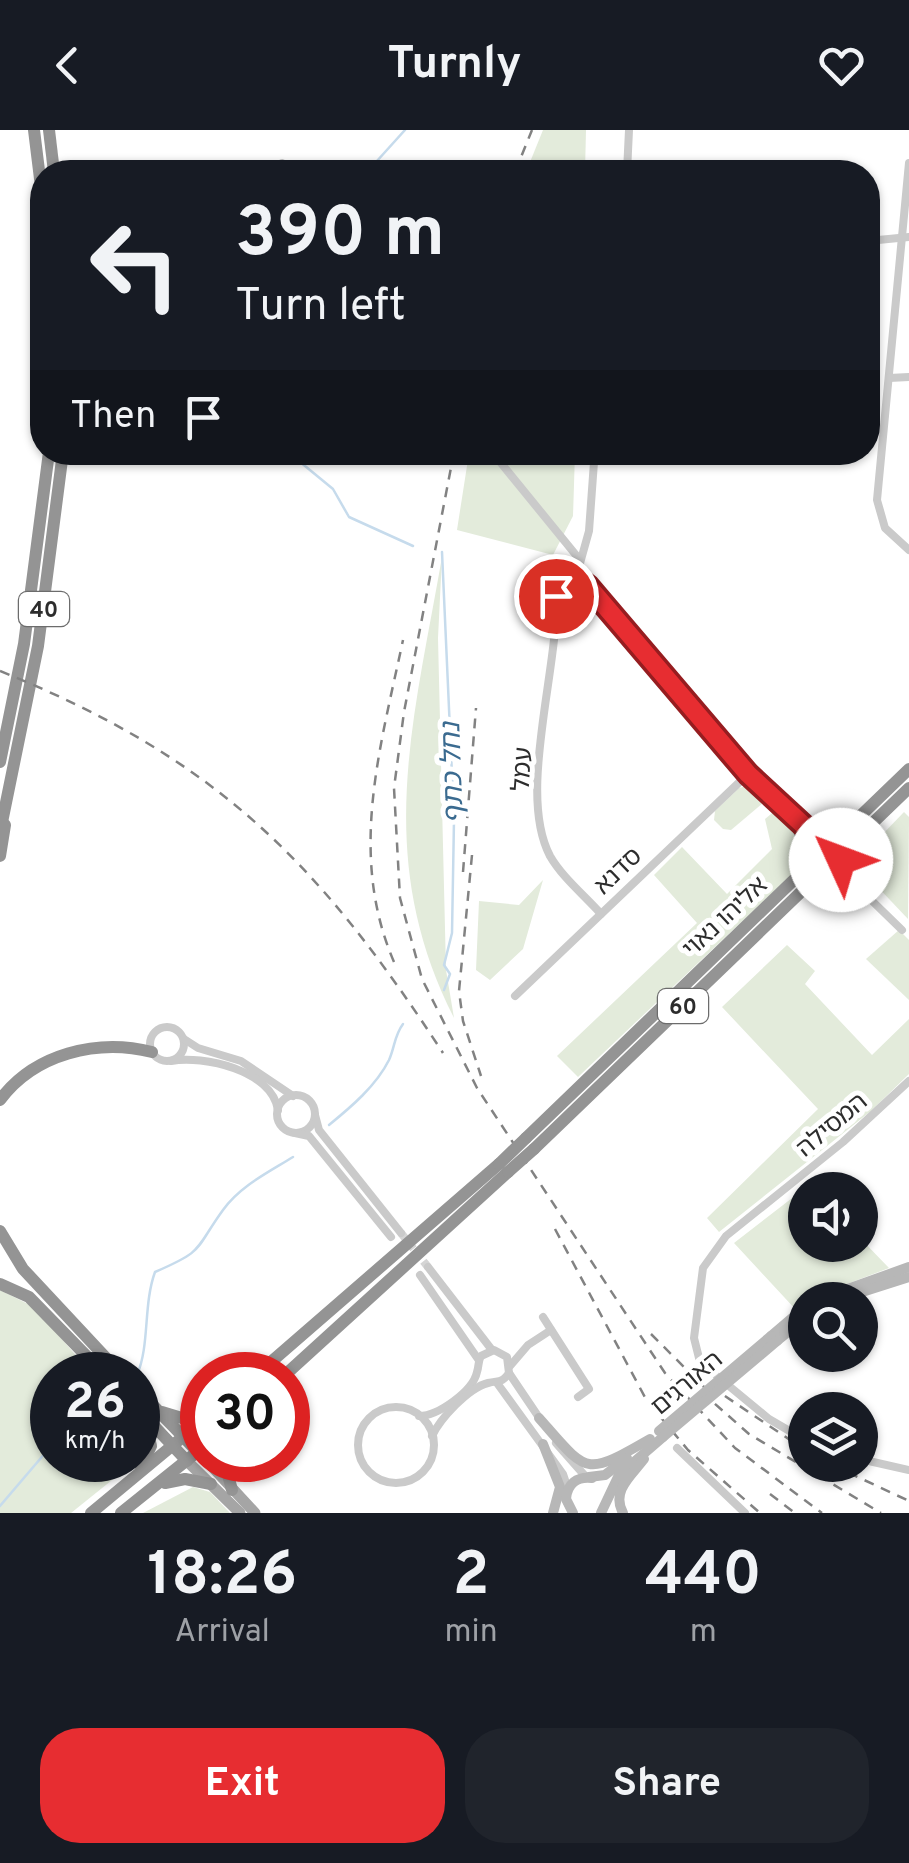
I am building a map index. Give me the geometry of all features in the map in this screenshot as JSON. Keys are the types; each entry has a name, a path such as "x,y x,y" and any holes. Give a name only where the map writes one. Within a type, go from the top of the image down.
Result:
{"highway":[{"path":"34,130 38,160"},
{"path":"48,130 52,160"},
{"name":"40","path":"0,832 47,465"},
{"name":"40","path":"7,763 38,646 61,465"},
{"path":"0,856 7,763"},
{"name":"אליהו נאוי","path":"530,1143 800,876 830,856 850,827 909,769"},
{"name":"אליהו נאוי","path":"530,1143 830,856 909,788"},
{"path":"800,876 806,854 801,828 827,832 850,827"},
{"path":"0,1100 35,1065 57,1055 134,1048 152,1052"},
{"name":"60","path":"309,1352 530,1143"},
{"name":"60","path":"284,1352 504,1168"},
{"path":"0,1228 46,1296 100,1352"},
{"path":"0,1284 29,1296 84,1352"},
{"path":"160,1425 178,1441 160,1456"},
{"path":"120,1513 180,1469"},
{"path":"149,1491 174,1480 210,1484"},
{"path":"91,1513 129,1482"},
{"path":"230,1482 232,1490"}],"main road":[{"path":"224,1482 255,1513"},
{"path":"210,1484 240,1513"}],"street":[{"path":"628,160 630,130"},
{"path":"909,163 906,236 879,477 879,514 885,528 909,550"},
{"path":"880,239 906,236"},
{"path":"888,378 909,377"},
{"path":"502,465 580,558"},
{"path":"576,589 589,531 594,465"},
{"path":"580,558 553,575 556,590 596,594"},
{"path":"566,567 596,594 748,774 902,930"},
{"name":"עמל","path":"556,590 538,784 540,828 555,863 601,914"},
{"name":"עמל","path":"556,608 566,594"},
{"name":"סדנא","path":"516,996 748,774"},
{"path":"283,1127 273,1096 237,1070 193,1059 160,1060 152,1052 150,1042 158,1029 173,1028 198,1048 241,1061 293,1096 309,1100 319,1130 401,1233"},
{"path":"171,1061 182,1052 184,1038"},
{"name":"המסילה","path":"788,1430 709,1373 694,1342 703,1268 716,1246 854,1133 909,1080"},
{"path":"278,1110 293,1096"},
{"path":"295,1132 306,1130 315,1115"},
{"path":"283,1127 309,1136 391,1237"},
{"path":"272,1136 283,1127"},
{"path":"867,1282 909,1267"},
{"path":"428,1268 510,1369 572,1466 603,1485 607,1507"},
{"path":"420,1275 478,1359 478,1372 439,1411 419,1416 394,1408 372,1416 358,1441 362,1464 385,1481 412,1480 430,1461 432,1436 448,1414 493,1383 528,1346 551,1330"},
{"path":"878,1287 909,1277"},
{"path":"543,1317 589,1389 578,1397"},
{"name":"האורגים","path":"568,1490 587,1478 608,1474 788,1325"},
{"name":"האורגים","path":"774,1339 788,1330"},
{"path":"478,1359 496,1351 528,1346"},
{"path":"478,1372 493,1383 563,1474 568,1490 567,1510"},
{"path":"419,1416 432,1436"},
{"path":"538,1418 569,1453 590,1466 606,1464 658,1436"},
{"path":"624,1513 618,1500 620,1490 658,1436"},
{"name":"האורגים","path":"607,1507 622,1473 658,1436"},
{"path":"543,1444 560,1486 553,1513"},
{"path":"678,1448 745,1513"},
{"path":"878,1463 909,1470"}],"green space":[{"path":"543,130 586,130 585,160 531,160"},
{"path":"467,465 575,465 573,516 553,555 457,530"},
{"path":"442,557 438,638 446,970 454,1018 429,959 414,902 407,846 412,734"},
{"path":"750,785 762,795 763,803 731,830 723,829 714,820 715,811 739,788"},
{"path":"777,809 797,839 798,855 792,874 578,1077 557,1056 697,923 654,875 682,847 727,894 772,849 765,819"},
{"path":"904,812 909,817 908,919 855,863"},
{"path":"543,880 523,949 490,980 476,970 479,901 519,905"},
{"path":"899,930 909,940 909,1000 866,959"},
{"path":"787,945 815,971 805,984 872,1055 909,1019 909,1074 871,1111 794,1172 788,1172 788,1177 719,1232 707,1218 818,1109 722,1007"},
{"path":"788,1201 788,1262 878,1262 878,1257 889,1268 852,1282 788,1282 788,1301 734,1243"},
{"path":"0,1290 34,1307 73,1352 30,1352 30,1482 110,1482 71,1513 0,1513"},
{"path":"193,1487 210,1492 230,1513 143,1513"}],"waterway":[{"name":"נחל כתף","path":"378,160 405,130"},
{"name":"נחל כתף","path":"304,465 333,489 349,517 413,546"},
{"name":"נחל כתף","path":"442,552 454,820 452,933 444,965 450,974 444,990"},
{"name":"נחל כתף","path":"329,1125 377,1079 403,1024"},
{"name":"נחל כתף","path":"144,1352 155,1272 191,1253 238,1194 293,1157"},
{"name":"נחל כתף","path":"0,1506 30,1471"}],"tunnel":[{"path":"401,1233 428,1267"}],"railway":[{"path":"520,160 532,130"},
{"path":"452,465 404,712 394,788 400,898 422,979 477,1088 665,1373 735,1448 822,1513"},
{"path":"394,962 380,922 371,842 378,762 403,640"},
{"path":"0,671 143,740 202,779 256,823 305,871 351,925 443,1053"},
{"path":"463,872 476,708"},
{"path":"472,855 459,991 463,1021 481,1076"},
{"path":"555,1229 647,1401 688,1450 760,1513"},
{"path":"651,1334 704,1387"},
{"path":"688,1380 749,1434 881,1513"},
{"path":"710,1386 788,1439"},
{"path":"868,1482 909,1501"},
{"path":"770,1494 795,1513"}],"route":[{"path":"556,596 556,590 562,594 573,592 579,579 588,586 748,774 841,860"}]}
